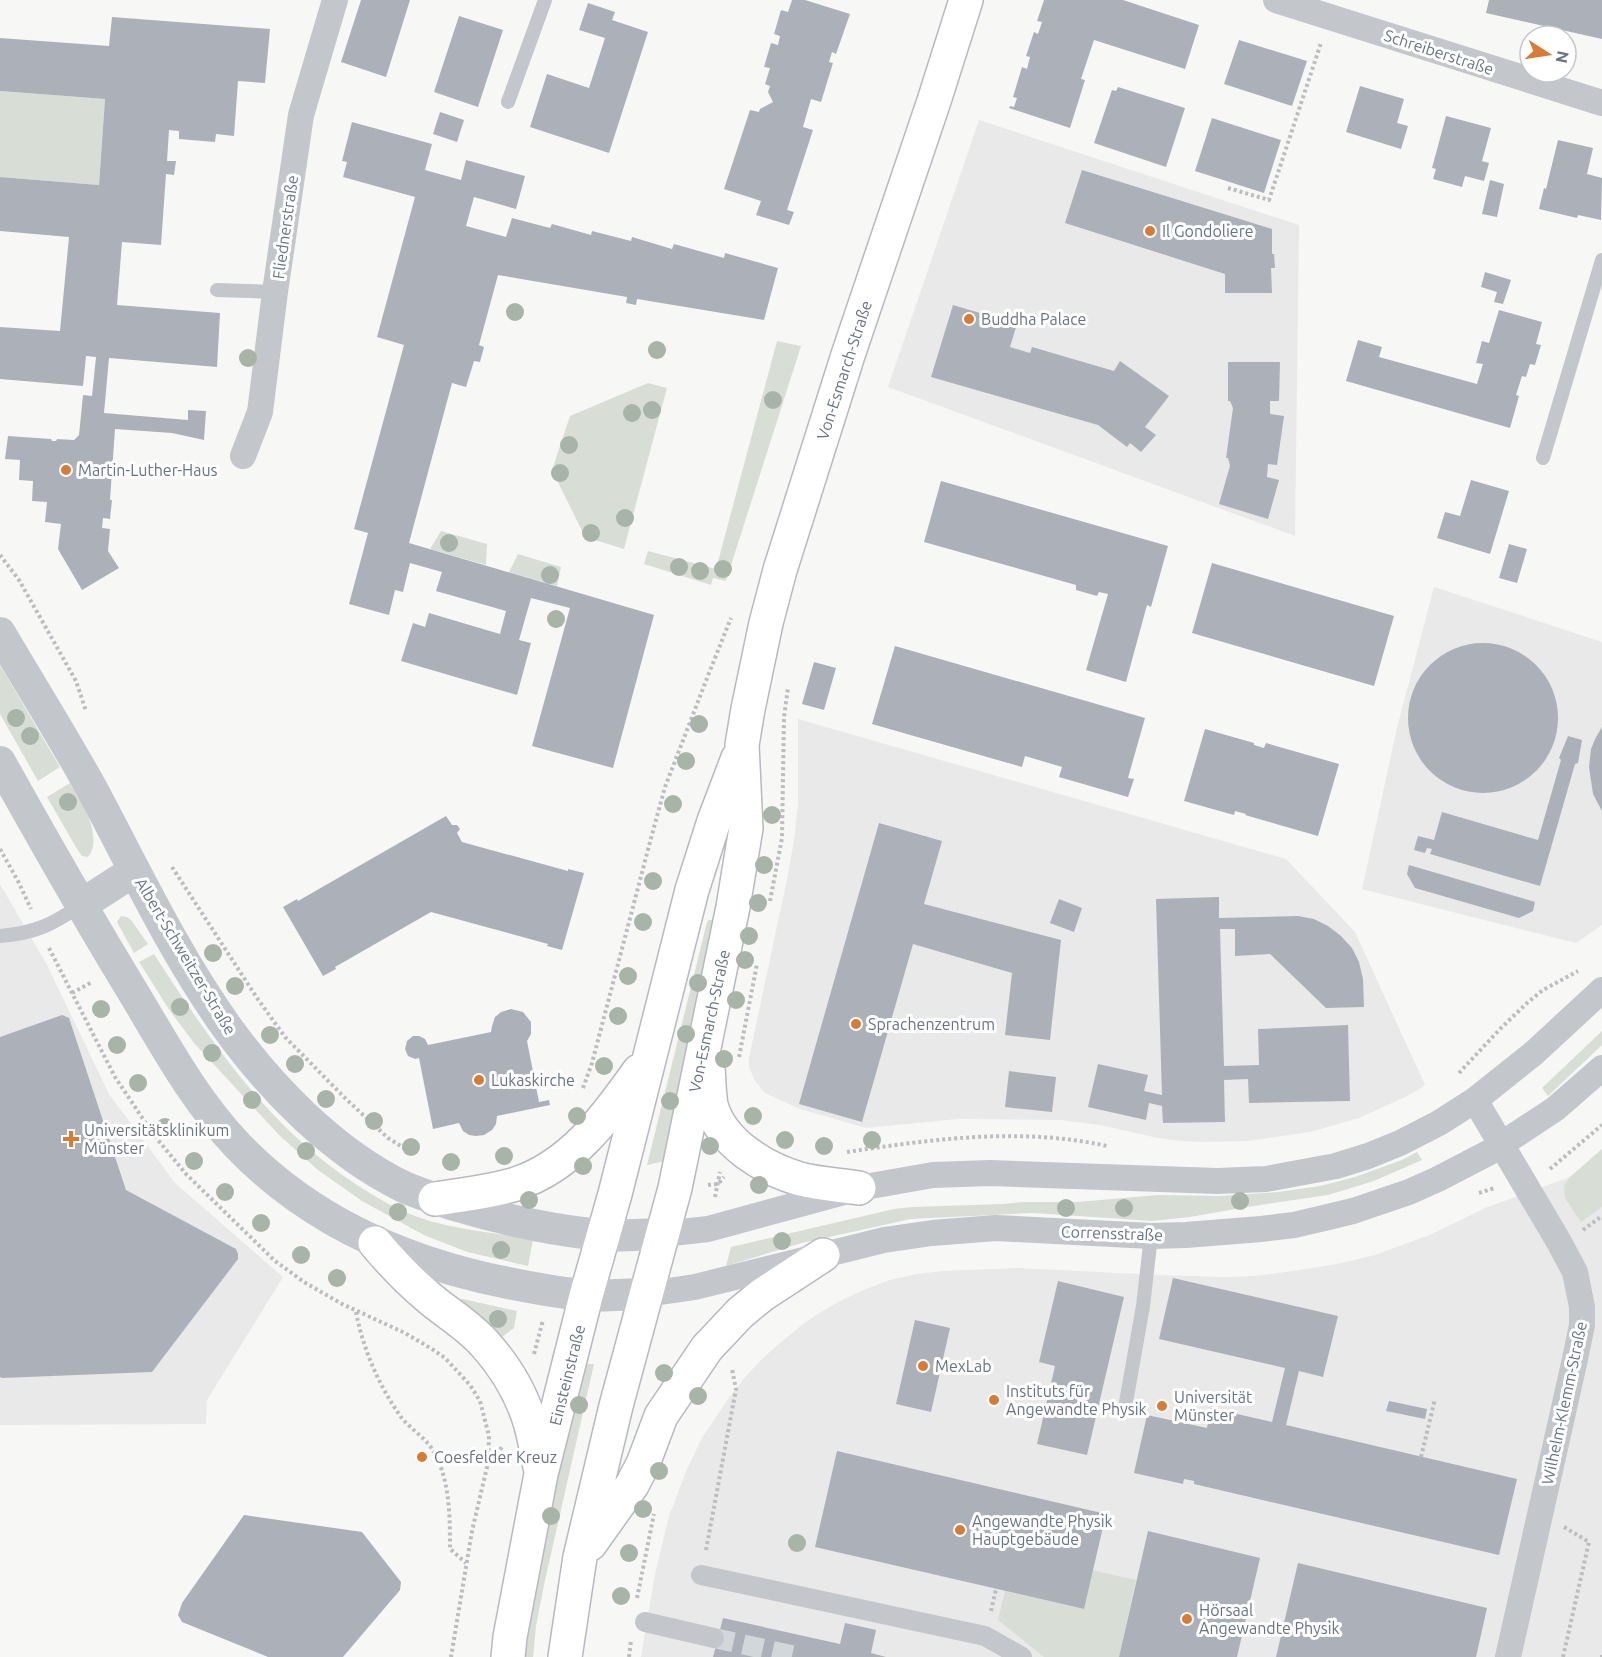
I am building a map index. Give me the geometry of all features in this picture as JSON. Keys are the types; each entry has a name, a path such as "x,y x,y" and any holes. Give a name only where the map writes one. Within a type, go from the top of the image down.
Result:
{"main road":[{"name":"Von-Esmarch-Straße","path":"603,1235 692,890 742,745 766,623 780,570 848,355 966,0"},
{"name":"Von-Esmarch-Straße","path":"647,1294 675,1188 733,907 746,828 742,745"},
{"path":"705,1040 711,1105 717,1119 737,1145 756,1160 802,1180 860,1188"},
{"path":"435,1199 519,1183 556,1165 580,1145 608,1114 650,1054"},
{"name":"Einsteinstraße","path":"508,1657 542,1474 603,1235"},
{"path":"375,1243 419,1289 483,1341 500,1362 525,1408 542,1474"},
{"path":"580,1557 632,1485 643,1464 661,1416 707,1347 740,1313 762,1295 823,1255"},
{"path":"565,1657 580,1557 616,1406 647,1294"}],"street":[{"name":"Fliednerstraße","path":"243,456 260,412 301,115 335,0"},
{"name":"Schreiberstraße","path":"1276,0 1602,103"},
{"name":"Albert-Schweitzer-Straße","path":"0,633 92,789 134,871 202,989 226,1025 269,1080 319,1128 354,1155 405,1187 477,1212 563,1230 603,1235 663,1234"},
{"path":"0,762 81,905 181,1072 217,1122 256,1164 333,1220 375,1243 456,1271 550,1292 586,1296"},
{"path":"81,905 134,871"},
{"path":"663,1234 708,1229 860,1188 933,1175 990,1173 1218,1181 1266,1179 1336,1167 1400,1143 1439,1123 1475,1100 1533,1053 1602,990"},
{"name":"Corrensstraße","path":"586,1296 647,1294 695,1287 884,1240 932,1233 996,1228 1151,1236 1222,1233 1294,1225 1353,1211 1409,1192 1438,1179 1555,1109 1602,1068"},
{"name":"Wilhelm-Klemm-Straße","path":"1475,1100 1575,1272 1582,1307 1582,1325 1575,1359 1508,1657"},
{"path":"701,1575 987,1628 1022,1657"},
{"path":"639,1621 714,1638"}],"lane":[{"path":"508,102 545,0"},
{"path":"1543,458 1602,260"},
{"path":"217,290 275,292"},
{"path":"0,936 23,934 39,928 81,905"},
{"path":"1125,1408 1143,1306 1151,1236"}],"path":[{"path":"1228,188 1269,200 1329,17"},
{"path":"0,555 19,580 76,681 87,714"},
{"path":"582,1093 592,1064 665,787 733,614"},
{"path":"768,908 782,838 784,717 789,683"},
{"path":"0,849 115,1077 153,1134 186,1173 275,1261 304,1282 356,1311 405,1333 445,1358 470,1385 480,1401 489,1436 488,1463 466,1563 451,1657"},
{"path":"171,866 285,1037 345,1099 388,1138 407,1150"},
{"path":"738,1060 759,955"},
{"path":"1456,1077 1527,1003 1543,990 1585,967"},
{"path":"841,1152 914,1142 1015,1136 1050,1136 1083,1140 1115,1148"},
{"path":"356,1311 365,1347 384,1389 402,1418 434,1452 441,1466 447,1500 450,1549 466,1563"},
{"path":"701,1575 736,1389 732,1369"},
{"path":"1421,1456 1435,1399"},
{"path":"629,1657 639,1621 642,1569 655,1509"},
{"path":"1541,1512 1589,1542 1563,1657"},
{"path":"987,1628 996,1589"}],"shaded area":[{"path":"0,91 105,99 99,185 0,177"},
{"path":"979,120 1299,225 1295,536 888,387"},
{"path":"777,341 801,346 726,581 713,578 711,585 644,564 648,551 716,569"},
{"path":"648,383 667,388 624,549 585,537 552,470 570,416"},
{"path":"441,531 487,544 486,565 430,549"},
{"path":"518,554 561,567 557,586 509,572"},
{"path":"1434,587 1602,642 1602,925 1576,943 1362,889 1397,728"},
{"path":"0,665 60,767 38,781 0,714"},
{"path":"798,719 1286,859 1355,932 1425,1085 1359,1118 1310,1132 1248,1141 1200,1142 1158,1138 1100,1125 1061,1120 957,1119 866,1128 800,1109 765,1093 755,1081 749,1067 749,1058 794,841 798,804"},
{"path":"70,783 85,808 92,829 92,849 88,857 82,856 77,849 47,797"},
{"name":"Universitätsklinikum Münster","path":"0,884 47,965 109,1094 175,1183 283,1277 207,1400 206,1424 0,1425"},
{"path":"121,916 131,920 148,944 134,953 117,922"},
{"path":"709,920 715,923 665,1161 647,1165 707,922"},
{"path":"154,954 197,1019 243,1081 296,1137 325,1162 380,1199 421,1218 436,1223 533,1240 528,1266 467,1252 424,1235 362,1201 318,1170 279,1135 194,1043 170,1011 139,962"},
{"path":"1602,1031 1602,1045 1548,1096 1542,1088"},
{"name":"Universität Münster","path":"1602,1149 1602,1657 641,1657 655,1574 669,1516 687,1469 703,1436 731,1395 766,1355 803,1324 840,1301 890,1280 943,1271 1017,1268 1224,1277 1253,1276 1337,1264 1375,1255 1432,1234 1485,1208 1570,1177"},
{"path":"1602,1149 1602,1207 1581,1222 1565,1198 1564,1185"},
{"path":"1417,1152 1422,1160 1374,1181 1328,1195 1152,1221 1033,1213 911,1219 802,1243 726,1266 731,1247 894,1209 1024,1202 1077,1202 1158,1195 1219,1196 1278,1192 1320,1186 1355,1177 1402,1160"},
{"path":"461,1299 517,1311 514,1328 497,1341 459,1301"},
{"path":"585,1364 594,1364 544,1585 533,1657 523,1657 538,1557"},
{"path":"1092,1570 1136,1580 1119,1657 1044,1657 998,1620 1005,1591 1083,1609"}],"building":[{"path":"361,0 410,0 386,77 341,62"},
{"path":"792,0 805,0 850,14 836,54 832,52 829,62 833,63 821,102 811,99 803,127 813,130 787,210 794,212 789,225 756,215 761,201 724,189 750,110 759,112 760,109 773,102 768,92 770,86 765,84 770,68 764,67 771,43 778,45 780,36 774,34 781,10 788,12"},
{"path":"1044,0 1123,0 1199,25 1185,69 1094,40 1081,79 1085,80 1070,128 1009,108 1014,107 1017,98 1013,97 1022,67 1027,69 1030,57 1026,56 1034,32 1038,34 1042,22 1037,21"},
{"path":"1489,0 1602,0 1602,39 1578,34 1578,24 1535,24 1486,13"},
{"path":"588,3 615,12 612,20 648,32 609,153 530,127 547,74 589,88 605,38 579,30"},
{"path":"459,16 503,30 478,107 434,92"},
{"path":"112,17 270,29 265,83 238,81 234,136 216,134 215,142 179,139 179,131 169,130 167,161 176,161 174,175 166,174 161,245 122,242 117,305 220,313 217,367 109,358 104,413 188,420 188,410 206,411 204,440 172,433 115,429 110,519 103,518 102,528 110,529 108,551 119,568 82,590 58,549 61,524 45,522 47,502 32,501 33,481 19,480 20,460 5,459 8,436 56,441 57,439 74,440 79,435 83,395 92,396 96,357 86,356 83,386 0,379 0,327 60,331 69,237 0,231 0,177 99,185 105,99 0,91 0,38 109,46"},
{"path":"1239,40 1307,61 1292,106 1224,84"},
{"path":"1360,86 1404,99 1397,123 1408,126 1401,149 1346,132"},
{"path":"1118,87 1185,108 1166,167 1094,143 1112,90 1116,91"},
{"path":"440,112 464,120 457,142 433,134"},
{"path":"1446,116 1491,128 1482,161 1489,163 1484,181 1465,176 1462,187 1433,179 1436,169 1432,168"},
{"path":"1212,118 1281,140 1264,193 1195,171"},
{"path":"352,122 432,144 425,170 461,180 466,160 525,176 516,209 474,197 466,226 506,237 512,218 550,228 552,224 591,235 592,231 631,241 632,237 672,249 674,244 724,258 725,253 778,268 764,320 637,299 636,305 626,303 627,297 498,275 479,345 484,347 480,362 474,361 466,387 452,383 409,543 654,615 613,768 532,746 570,608 531,598 519,640 531,643 517,695 401,661 413,623 425,627 429,613 500,634 506,611 436,591 442,572 410,563 403,592 395,590 389,615 349,604 368,533 354,529 404,345 377,337 415,197 343,177 347,162 342,161"},
{"path":"1558,140 1593,148 1587,174 1602,178 1601,220 1578,215 1577,218 1539,209"},
{"path":"1082,170 1272,229 1272,254 1274,254 1275,268 1271,268 1272,293 1225,293 1225,274 1065,223"},
{"path":"1490,180 1504,184 1497,217 1482,214"},
{"path":"1485,272 1511,280 1503,304 1494,302 1497,292 1481,287"},
{"path":"953,305 1017,324 1010,347 1030,353 1032,347 1114,371 1120,361 1169,396 1145,427 1156,435 1141,452 1130,443 1127,447 1098,425 931,377"},
{"path":"1499,310 1542,322 1536,344 1541,345 1535,365 1530,364 1526,377 1522,376 1510,428 1346,381 1358,340 1382,347 1379,357 1477,384 1483,364 1476,363 1482,341 1489,343"},
{"path":"1228,362 1280,362 1279,401 1270,401 1270,414 1284,416 1277,465 1268,464 1267,477 1279,480 1268,519 1219,504 1230,466 1226,458 1233,408 1228,401"},
{"path":"1471,480 1509,491 1490,554 1437,538 1445,512 1460,516"},
{"path":"941,481 1168,546 1151,607 1147,605 1126,682 1086,670 1108,594 1099,592 1097,596 1076,590 1076,585 924,542"},
{"path":"1509,544 1527,549 1517,583 1499,578"},
{"path":"1212,563 1394,616 1374,686 1192,633"},
{"path":"1483,643 1512,649 1536,665 1552,689 1558,718 1552,747 1536,771 1512,787 1483,793 1454,787 1430,771 1414,747 1408,718 1414,689 1430,665 1454,649"},
{"path":"895,646 1145,718 1128,778 1134,779 1128,797 1059,777 1062,767 1025,756 1022,767 872,724"},
{"path":"814,662 836,668 824,710 802,704"},
{"path":"1602,727 1602,811 1593,794 1589,767 1591,749"},
{"path":"1205,729 1264,748 1266,743 1339,764 1318,836 1235,811 1234,815 1184,801"},
{"path":"1568,736 1582,740 1578,763 1575,764 1540,886 1430,854 1432,849 1427,848 1425,853 1414,850 1418,836 1434,840 1442,812 1538,840 1561,760 1559,758"},
{"path":"446,816 452,825 457,825 460,829 457,833 462,842 568,871 568,869 584,873 562,950 547,946 548,944 431,912 323,976 283,907 297,899 298,901"},
{"name":"Sprachenzentrum","path":"879,823 942,841 924,904 1061,940 1050,1040 1005,1035 1012,973 913,944 862,1122 799,1104"},
{"path":"1409,865 1535,902 1533,911 1519,918 1415,888 1407,874"},
{"path":"1219,897 1219,918 1298,916 1314,919 1328,926 1352,948 1359,962 1363,979 1364,1007 1326,1008 1270,954 1235,956 1235,929 1220,929 1224,1066 1259,1065 1258,1029 1348,1025 1350,1101 1249,1103 1248,1079 1224,1080 1225,1122 1163,1123 1162,1106 1149,1103 1146,1120 1088,1107 1098,1064 1148,1075 1144,1091 1162,1095 1156,899"},
{"path":"1059,899 1082,908 1074,932 1050,923"},
{"name":"Lukaskirche","path":"511,1009 523,1012 531,1022 531,1034 527,1041 539,1102 549,1100 550,1105 497,1116 492,1130 484,1135 469,1135 463,1131 459,1123 433,1129 419,1058 408,1056 405,1049 407,1041 413,1036 419,1036 425,1039 428,1045 491,1032 495,1017"},
{"name":"Universitätsklinikum Münster","path":"62,1015 69,1018 126,1190 236,1249 238,1254 238,1259 152,1372 0,1377 0,1037"},
{"path":"1009,1071 1056,1077 1052,1112 1005,1107"},
{"path":"1173,1278 1338,1316 1323,1377 1299,1371 1286,1425 1517,1479 1499,1555 1194,1484 1194,1481 1184,1479 1183,1484 1134,1473 1147,1415 1207,1428 1211,1408 1272,1422 1285,1368 1159,1339"},
{"path":"1058,1281 1124,1297 1087,1455 1037,1444 1055,1366 1039,1362"},
{"name":"MexLab","path":"915,1320 950,1328 931,1412 896,1404"},
{"path":"1389,1401 1427,1409 1425,1419 1386,1411"},
{"name":"Angewandte Physik Hauptgebäude","path":"837,1451 1106,1514 1084,1609 815,1547"},
{"path":"244,1515 362,1532 401,1582 400,1590 343,1657 268,1657 182,1622 178,1615 182,1603"},
{"name":"Hörsaal Angewandte Physik","path":"1148,1531 1260,1558 1237,1657 1119,1657"},
{"path":"1298,1563 1487,1608 1476,1657 1276,1657"},
{"path":"723,1618 840,1644 845,1623 876,1630 871,1653 886,1657 713,1657"}],"tunnel":[{"path":"714,1638 800,1657"}],"place":[{"name":"Il Gondoliere","path":"1150,231"},
{"name":"Buddha Palace","path":"969,319"},
{"name":"Martin-Luther-Haus","path":"66,470"},
{"name":"Sprachenzentrum","path":"856,1024"},
{"name":"Lukaskirche","path":"479,1080"},
{"name":"Universitätsklinikum Münster","path":"71,1139"},
{"name":"MexLab","path":"923,1366"},
{"name":"Instituts für Angewandte Physik","path":"994,1400"},
{"name":"Universität Münster","path":"1162,1406"},
{"name":"Coesfelder Kreuz","path":"422,1457"},
{"name":"Angewandte Physik Hauptgebäude","path":"960,1530"},
{"name":"Hörsaal Angewandte Physik","path":"1187,1619"}]}
